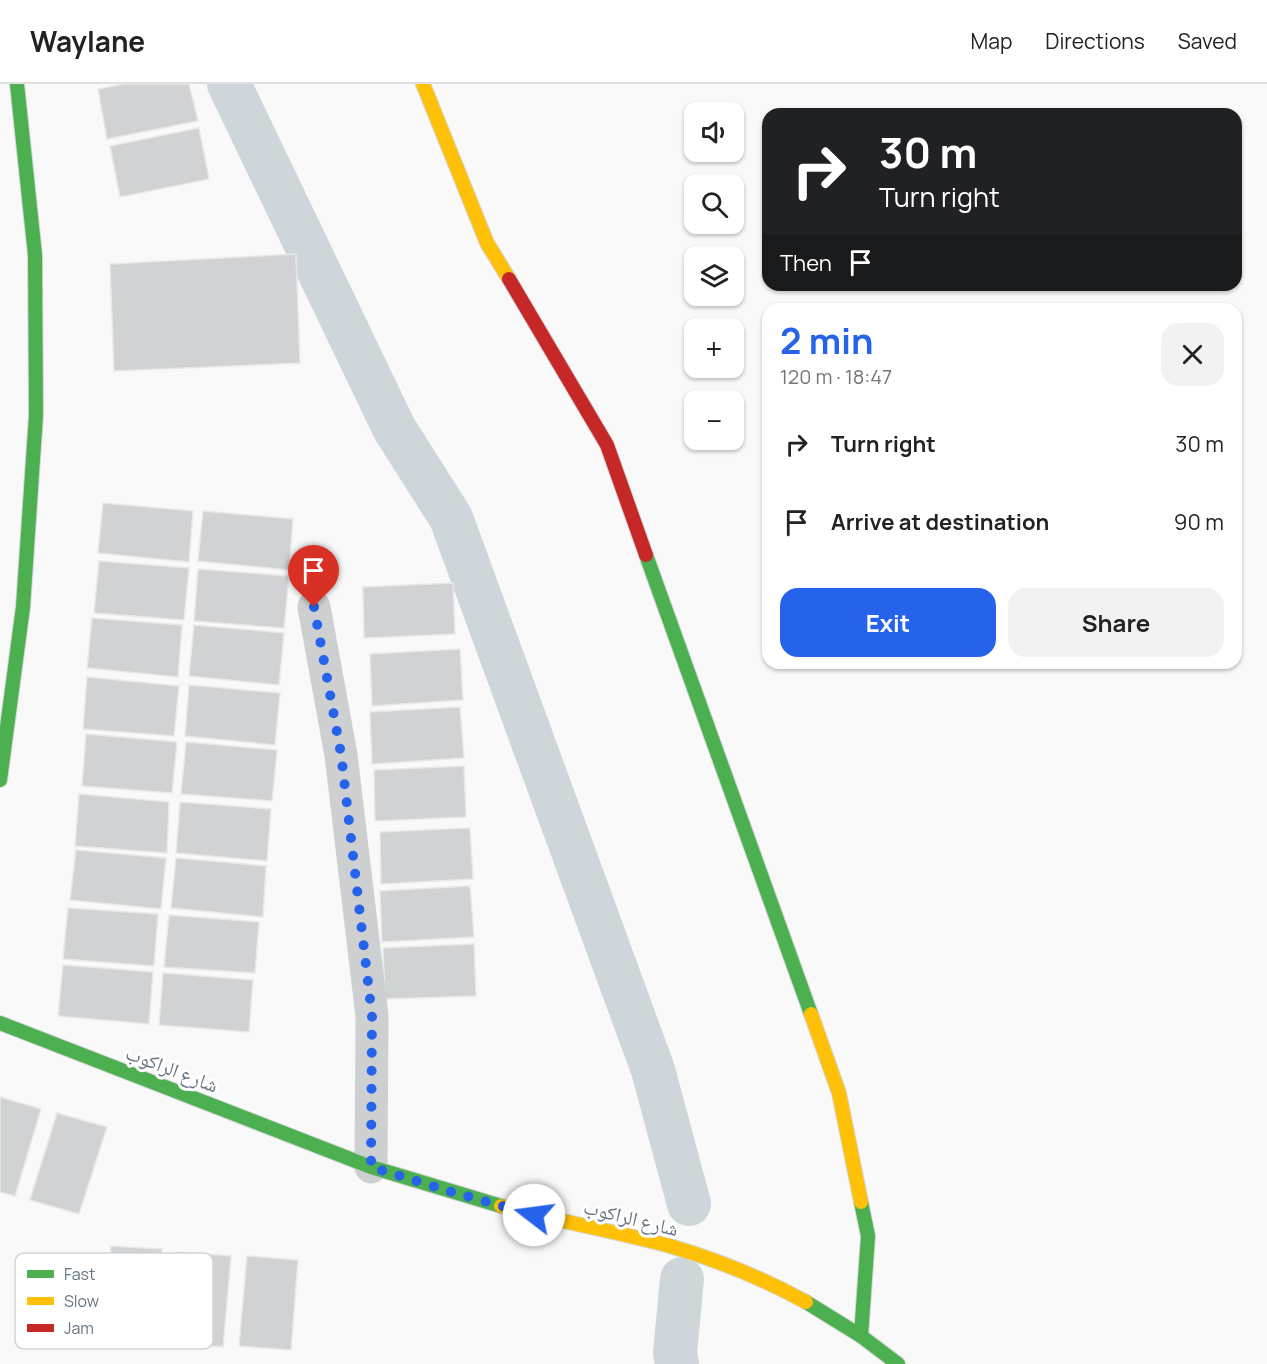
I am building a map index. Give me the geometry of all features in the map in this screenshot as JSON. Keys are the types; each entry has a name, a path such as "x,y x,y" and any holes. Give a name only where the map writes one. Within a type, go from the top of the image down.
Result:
{"street":[{"path":"0,780 23,607 36,415 35,255 17,84"},
{"path":"423,84 487,243 608,445 839,1093 868,1236 861,1336"},
{"path":"314,607 341,754 372,1016 371,1167"},
{"name":"شارع الراكوب","path":"0,1023 371,1167 534,1215 669,1246 720,1262 778,1287 816,1307 861,1336 898,1364"}],"building":[{"path":"124,84 189,84 198,121 107,139 98,89"},
{"path":"199,128 209,179 120,197 110,146"},
{"path":"296,254 300,363 114,371 110,264"},
{"path":"103,503 193,511 189,562 98,553"},
{"path":"203,511 293,519 289,570 198,561"},
{"path":"99,561 189,568 184,620 94,613"},
{"path":"198,569 289,576 284,628 194,621"},
{"path":"453,583 455,634 364,638 363,587"},
{"path":"92,618 182,625 178,677 87,668"},
{"path":"194,625 284,633 279,685 189,676"},
{"path":"460,649 463,700 372,706 370,654"},
{"path":"87,677 179,686 174,736 83,729"},
{"path":"189,685 280,693 275,745 185,736"},
{"path":"460,707 464,758 372,764 370,712"},
{"path":"86,734 177,742 172,793 82,786"},
{"path":"186,742 277,750 272,801 181,794"},
{"path":"464,766 466,817 375,821 374,770"},
{"path":"79,794 169,802 167,853 75,846"},
{"path":"180,802 271,809 267,861 176,853"},
{"path":"470,828 473,879 381,884 380,832"},
{"path":"76,850 166,858 161,909 70,900"},
{"path":"176,858 266,866 263,917 171,908"},
{"path":"470,886 474,937 382,942 380,891"},
{"path":"68,908 158,914 154,966 63,959"},
{"path":"169,915 259,922 255,973 164,967"},
{"path":"474,944 476,996 385,999 383,948"},
{"path":"63,965 153,972 149,1024 58,1016"},
{"path":"163,973 253,980 249,1032 159,1025"},
{"path":"0,1097 41,1109 15,1196 0,1192"},
{"path":"57,1113 107,1127 79,1214 30,1200"},
{"path":"111,1246 162,1249 162,1253 110,1253"},
{"path":"213,1255 231,1256 223,1347 213,1346"},
{"path":"247,1256 298,1260 291,1350 239,1346"}],"waterway":[{"path":"229,84 394,428 451,518 653,1070 689,1204"},
{"path":"677,1364 675,1353 682,1279"}],"traffic: fast":[{"path":"0,780 23,607 36,415 35,255 17,84"},
{"path":"646,555 811,1014"},
{"path":"0,1023 371,1167 501,1206"},
{"path":"861,1202 868,1236 861,1336"},
{"path":"806,1302 861,1336 898,1364"}],"traffic: slow":[{"path":"423,84 487,243 509,279"},
{"path":"811,1014 839,1093 861,1202"},
{"path":"501,1206 688,1251 756,1277 806,1302"}],"traffic: jam":[{"path":"509,279 607,445 646,555"}],"route":[{"path":"314,607 341,754 372,1016 371,1167 534,1215"}]}
